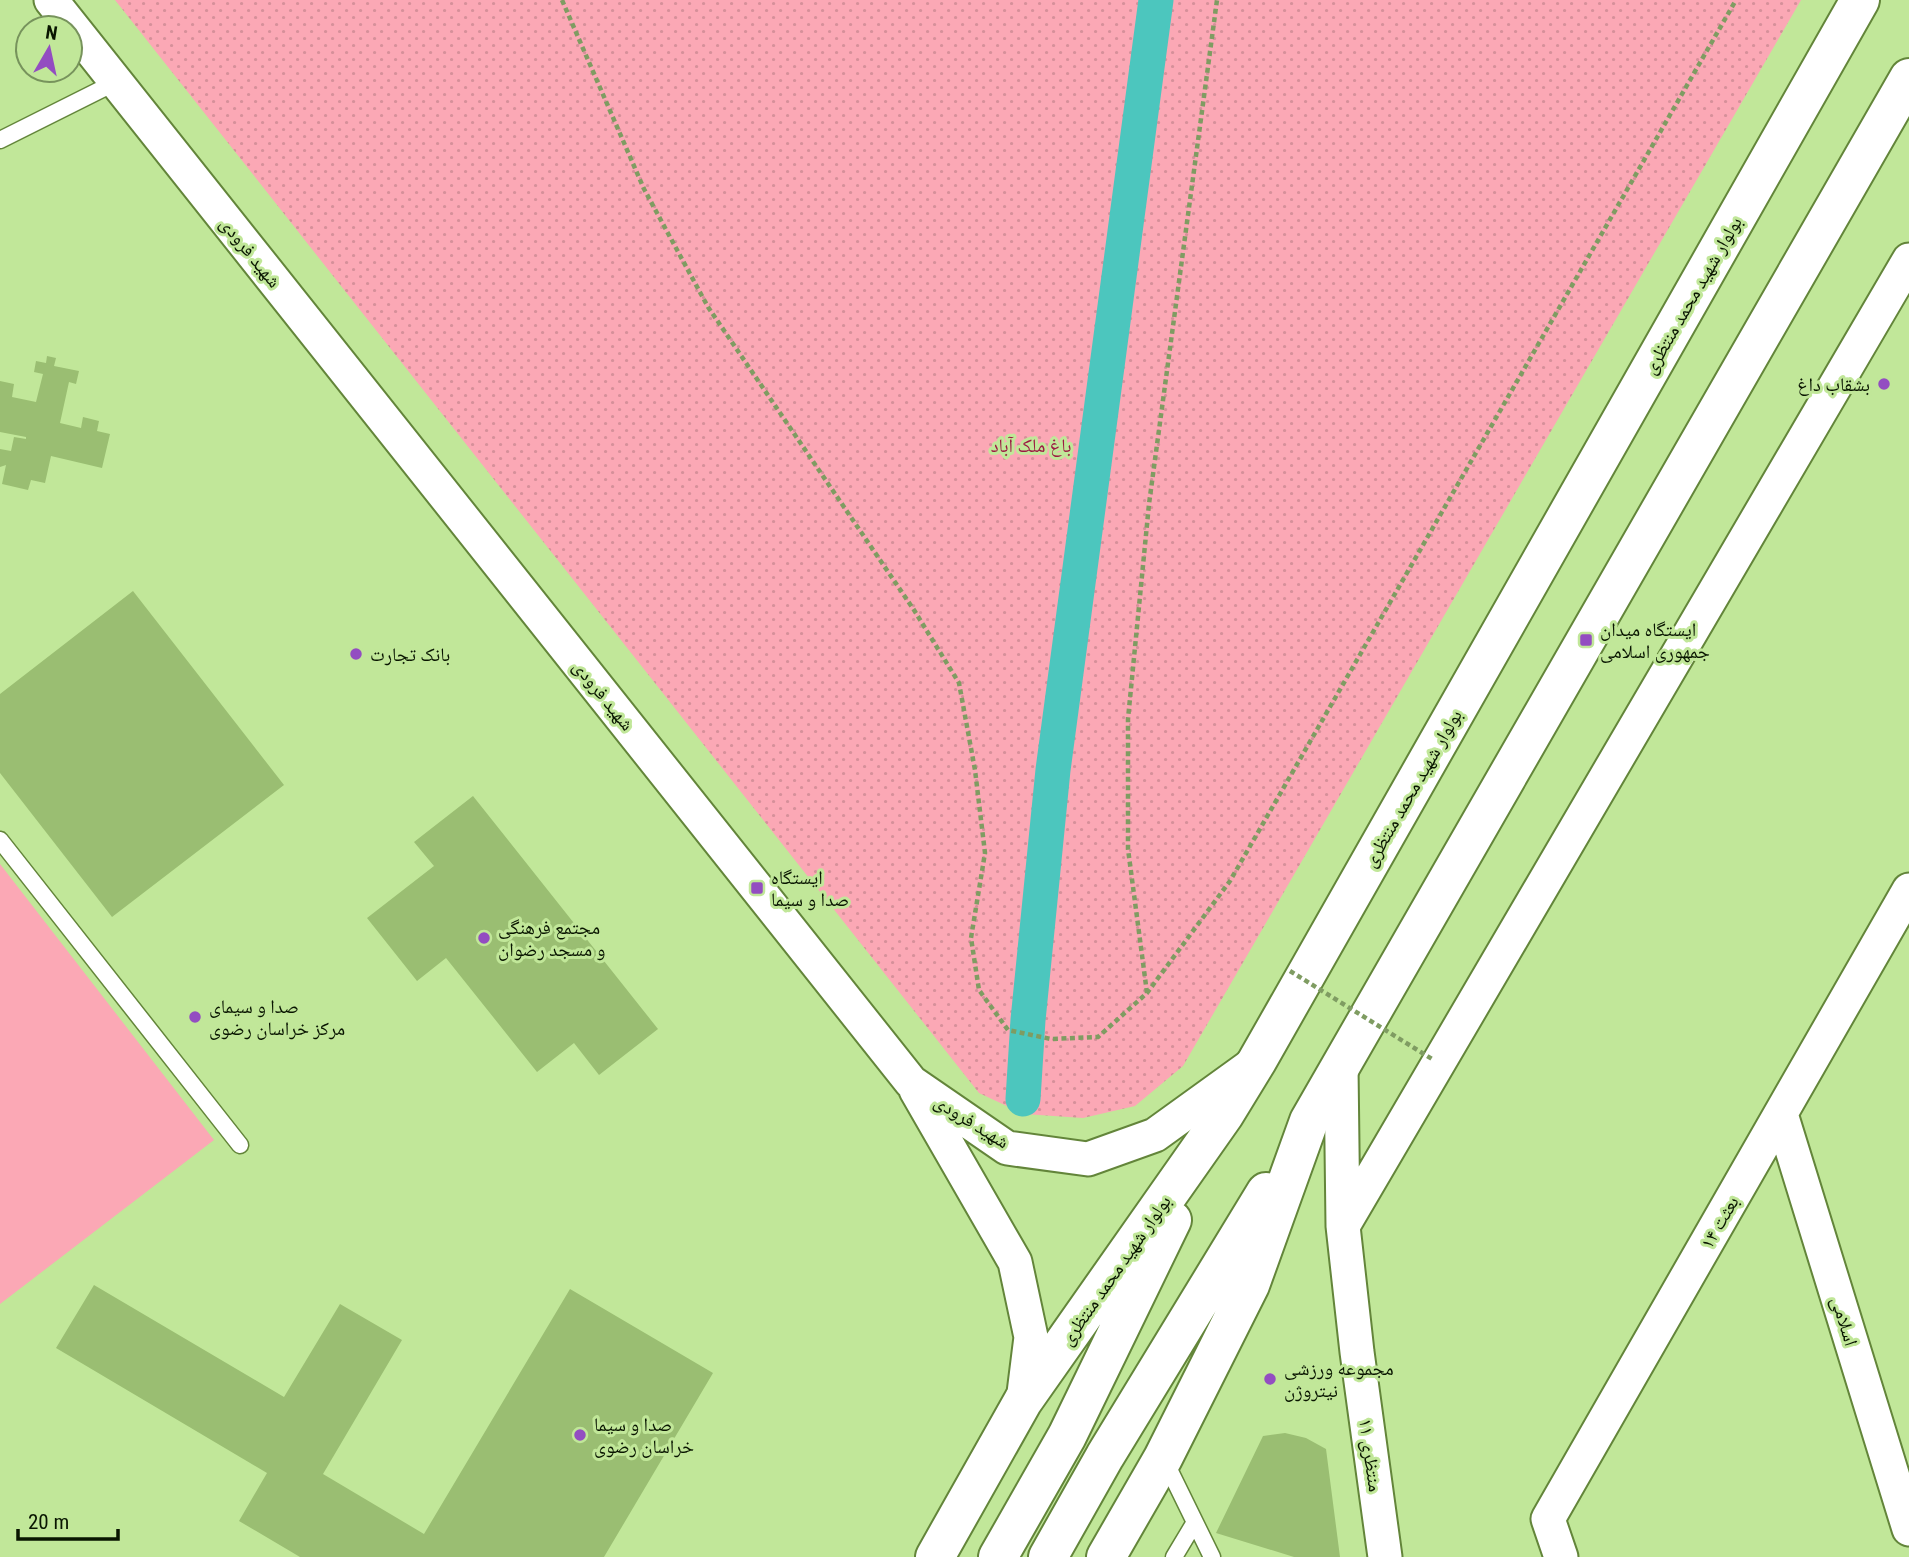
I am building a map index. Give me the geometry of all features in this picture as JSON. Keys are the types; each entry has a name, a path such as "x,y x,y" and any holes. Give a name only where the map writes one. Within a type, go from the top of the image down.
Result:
{"main road":[{"name":"بولوار شهید محمد منتظری","path":"935,1557 1023,1401 1224,1115 1257,1061 1860,0"},
{"path":"1048,1557 1105,1456 1309,1121 1909,78"},
{"path":"998,1557 1067,1436 1224,1115"},
{"path":"1106,1557 1163,1458 1250,1285 1309,1121"}],"street":[{"name":"شهید فرودی","path":"51,0 911,1082 1007,1147 1088,1159 1155,1135 1257,1061"},
{"path":"1343,1226 1909,260"},
{"name":"بعثت ۱۴","path":"1561,1557 1548,1518 1909,890"},
{"name":"منتظری ۱۱","path":"1340,1066 1343,1226 1385,1557"},
{"path":"911,1082 1015,1262 1031,1337 1023,1401"},
{"name":"اسلامی","path":"1781,1114 1909,1529"}],"lane":[{"path":"0,140 116,82"},
{"path":"0,841 240,1145"},
{"path":"1163,1458 1212,1557"},
{"path":"1174,1557 1195,1522"}],"path":[{"path":"562,0 644,189 708,307 914,610 959,683 975,770 985,853 971,938 979,990 1008,1030 1051,1039 1098,1037 1147,993 1230,881 1736,0"},
{"path":"1147,993 1128,849 1128,719 1149,504 1217,0"},
{"path":"1290,971 1432,1059"}],"green space":[{"name":"باغ ملک آباد","path":"115,0 1801,0 1183,1066 1135,1106 1083,1118 1024,1114 979,1093"},
{"path":"0,864 214,1140 0,1304"}],"building":[{"path":"47,356 56,358 54,366 79,371 76,384 69,382 60,423 81,428 83,417 99,421 97,431 110,434 102,468 51,456 45,483 31,480 28,490 2,484 6,465 0,467 0,449 11,451 14,437 26,437 0,432 0,381 14,384 12,397 36,402 43,374 34,372 36,361 46,363"},
{"path":"133,591 284,785 112,917 0,773 0,694"},
{"name":"مجتمع فرهنگی و مسجد رضوان","path":"473,796 658,1029 599,1075 574,1043 537,1072 446,958 417,981 367,918 434,866 414,842"},
{"name":"صدا و سیما خراسان رضوی","path":"94,1285 284,1397 340,1304 402,1340 323,1474 424,1534 570,1289 713,1373 604,1557 300,1557 239,1521 267,1473 56,1348"},
{"path":"1285,1433 1306,1438 1326,1449 1340,1557 1294,1557 1216,1533 1263,1436"}],"waterway":[{"path":"1023,1099 1028,1020 1053,770 1156,0"}],"place":[{"name":"بشقاب داغ","path":"1884,384"},
{"name":"ایستگاه میدان جمهوری اسلامی","path":"1586,640"},
{"name":"بانک تجارت","path":"356,654"},
{"name":"ایستگاه صدا و سیما","path":"757,888"},
{"name":"مجتمع فرهنگی و مسجد رضوان","path":"484,938"},
{"name":"صدا و سیمای مرکز خراسان رضوی","path":"195,1017"},
{"name":"مجموعه ورزشی نیتروژن","path":"1270,1379"},
{"name":"صدا و سیما خراسان رضوی","path":"580,1435"}]}
